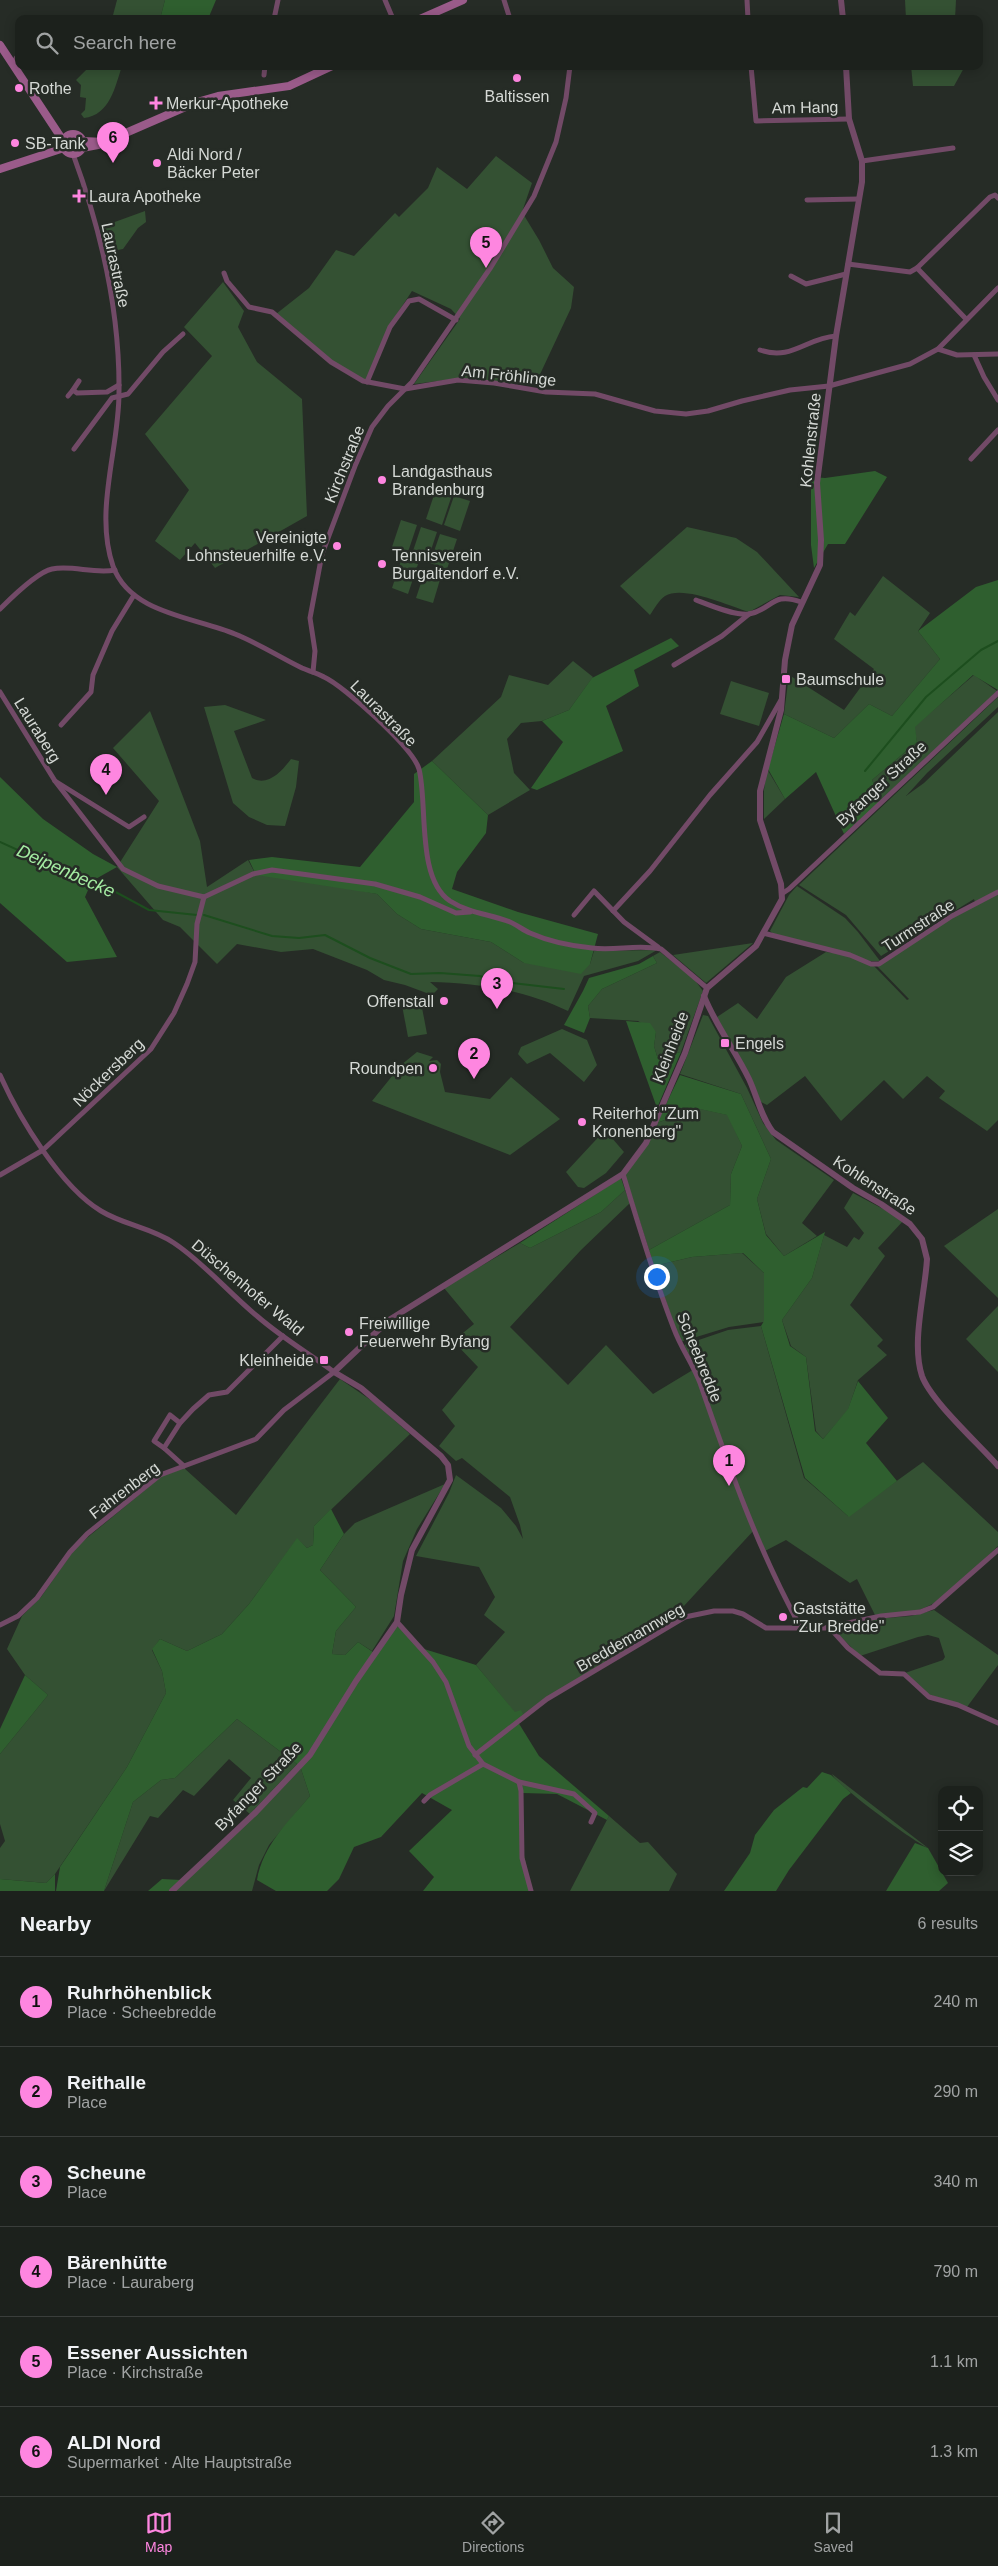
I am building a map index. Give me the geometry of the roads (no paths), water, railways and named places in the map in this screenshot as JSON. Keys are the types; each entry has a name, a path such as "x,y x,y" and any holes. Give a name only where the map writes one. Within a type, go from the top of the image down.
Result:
{"main road":[{"path":"429,15 463,0"},
{"path":"0,44 15,66"},
{"path":"18,70 53,124 64,145 73,154 83,145 105,142 197,102 218,96 289,86 307,80 325,70"},
{"path":"53,124 70,135 78,135 83,145"},
{"path":"0,169 64,145 70,135"}],"street":[{"path":"275,15 278,0"},
{"path":"385,0 391,15"},
{"path":"504,0 509,15"},
{"path":"747,0 748,15"},
{"path":"841,0 843,15"},
{"path":"264,75 265,70"},
{"name":"Kirchstraße","path":"313,672 316,662 310,618 322,554 355,466 372,427 388,406 405,389 456,320 520,222 543,178 559,130 569,70"},
{"name":"Am Hang","path":"752,70 756,121 849,119"},
{"name":"Kohlenstraße","path":"783,893 760,814 762,782 782,699 788,642 801,602 820,565 821,540 817,483 836,336 859,199 862,161 849,119 846,70"},
{"path":"862,161 953,148"},
{"name":"Laurastraße","path":"73,154 104,261 113,308 120,395 107,507 110,550 115,570 134,594 166,612 233,633 344,689 396,739 419,768 423,817 432,876 438,889 448,899 470,912 512,922 539,936 591,948 661,949"},
{"path":"848,264 910,272 917,268 990,197 995,195 998,198"},
{"path":"807,200 859,199"},
{"path":"917,268 966,319"},
{"name":"Am Fröhlinge","path":"224,273 227,282 249,307 272,312 331,362 345,372 367,382 405,389 465,380 546,392 595,394 655,411 686,414 708,412 742,401 790,390 829,386 910,364 938,349 998,288"},
{"path":"791,276 806,284 846,274"},
{"path":"367,382 390,327 409,301 419,299 456,320"},
{"path":"74,449 112,398 128,394 134,389 162,352 183,334"},
{"path":"760,350 781,354 807,346 821,338 836,336"},
{"path":"938,349 948,354 998,354"},
{"path":"974,355 984,377 998,400"},
{"path":"68,396 79,381"},
{"path":"73,390 77,393 106,392 114,385 119,385"},
{"path":"972,459 998,430"},
{"path":"0,609 34,580 52,569 104,572 115,570"},
{"path":"60,725 91,692 94,675 112,631 134,594"},
{"path":"674,664 722,636 749,614 780,598 801,602"},
{"path":"696,600 716,608 749,614"},
{"name":"Lauraberg","path":"0,692 55,781 123,869 158,886 204,897"},
{"name":"Byfanger Straße","path":"783,893 789,890 998,693"},
{"name":"Kohlenstraße","path":"613,911 675,840 710,794 756,742 782,699"},
{"name":"Lauraberg","path":"55,781 130,827 144,817"},
{"path":"204,897 254,874 272,870 375,884 420,898 456,913 470,912"},
{"path":"574,916 594,891 624,922 661,949 707,988 748,954 780,904 783,893"},
{"name":"Turmstraße","path":"763,933 850,955 871,964 879,964 952,916 998,892"},
{"name":"Nöckersberg","path":"0,1175 43,1150 151,1049 163,1031 188,984 195,962 197,924 204,897"},
{"name":"Kleinheide","path":"334,1372 389,1320 623,1174 646,1143 685,1053 707,988"},
{"name":"Kohlenstraße","path":"704,996 715,1022 749,1079 766,1122 773,1132 853,1188 903,1218 919,1233 926,1247 919,1350 922,1376 934,1396 998,1466"},
{"name":"Düschenhofer Wald","path":"0,1075 25,1124 43,1150 81,1194 101,1211 155,1233 174,1243 283,1336 334,1372 361,1388 441,1456 450,1471 447,1487 412,1550 398,1619"},
{"name":"Scheebredde","path":"623,1174 674,1331 698,1378 716,1436 732,1471 754,1531 782,1594 801,1628"},
{"path":"164,1448 180,1423 209,1395 227,1392 283,1336"},
{"name":"Fahrenberg","path":"0,1625 18,1616 37,1598 70,1552 87,1534 160,1475 256,1439 284,1410 334,1372"},
{"path":"180,1423 170,1415 154,1440 184,1466"},
{"name":"Breddemannweg","path":"475,1755 547,1699 685,1617 701,1612 733,1611 743,1614 766,1628 801,1628 829,1627 881,1616 920,1612 933,1607 998,1550"},
{"path":"398,1619 433,1662 446,1682 469,1746 483,1764 519,1782 574,1794 595,1813 591,1822"},
{"name":"Byfanger Straße","path":"172,1891 256,1812 310,1755 353,1685 398,1619"},
{"path":"829,1627 848,1648 880,1673 904,1674 929,1696 958,1705 998,1723"},
{"path":"424,1801 436,1791 483,1764"},
{"path":"519,1782 521,1791 522,1858 530,1891"}],"waterway":[{"path":"865,771 926,697 981,650 998,641"},
{"name":"Deipenbecke","path":"0,842 55,867 86,876 149,910 197,915"},
{"name":"Deipenbecke","path":"204,915 272,936 299,938 325,935 370,958 411,974 440,973 480,976 494,981 564,989"}],"place":[{"name":"Baltissen","path":"517,78"},
{"name":"Rothe","path":"19,88"},
{"name":"Merkur-Apotheke","path":"156,103"},
{"name":"SB-Tank","path":"15,143"},
{"name":"ALDI Nord","path":"113,163"},
{"name":"Aldi Nord / Bäcker Peter","path":"157,163"},
{"name":"Laura Apotheke","path":"79,196"},
{"name":"Essener Aussichten","path":"486,268"},
{"name":"Landgasthaus Brandenburg","path":"382,480"},
{"name":"Vereinigte Lohnsteuerhilfe e.V.","path":"337,546"},
{"name":"Tennisverein Burgaltendorf e.V.","path":"382,564"},
{"name":"Baumschule","path":"786,679"},
{"name":"Bärenhütte","path":"106,795"},
{"name":"Offenstall","path":"444,1001"},
{"name":"Scheune","path":"497,1009"},
{"name":"Engels","path":"725,1043"},
{"name":"Roundpen","path":"433,1068"},
{"name":"Reithalle","path":"474,1079"},
{"name":"Reiterhof \"Zum Kronenberg\"","path":"582,1122"},
{"name":"Freiwillige Feuerwehr Byfang","path":"349,1332"},
{"name":"Kleinheide","path":"324,1360"},
{"name":"Ruhrhöhenblick","path":"729,1486"},
{"name":"Gaststätte \"Zur Bredde\"","path":"783,1617"}]}
